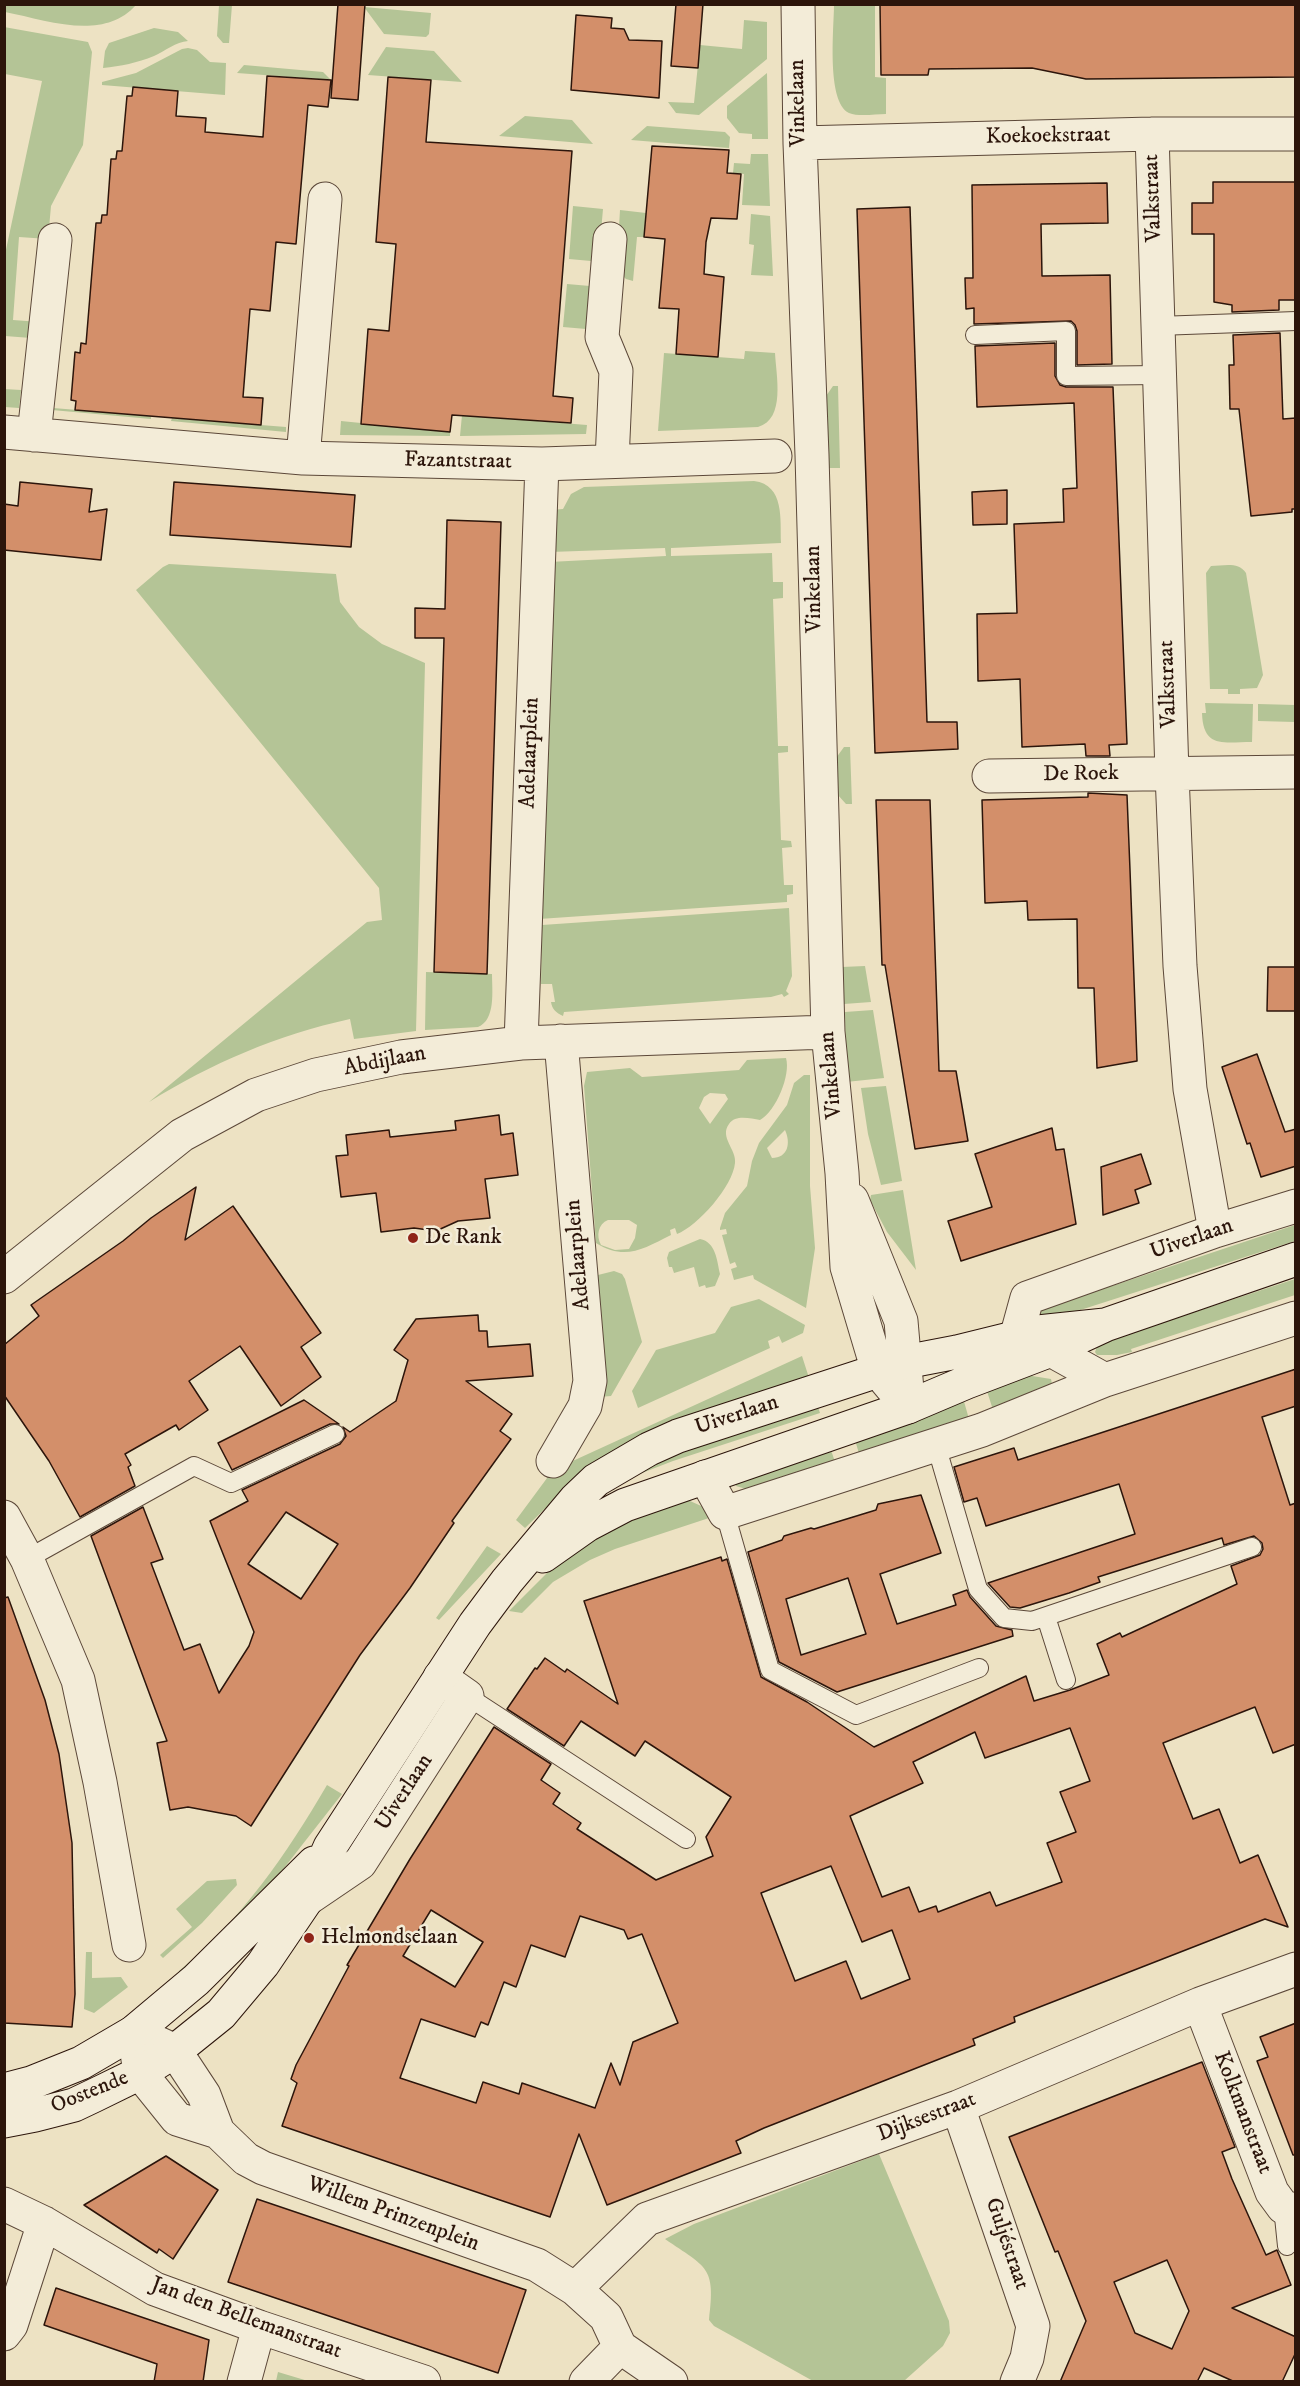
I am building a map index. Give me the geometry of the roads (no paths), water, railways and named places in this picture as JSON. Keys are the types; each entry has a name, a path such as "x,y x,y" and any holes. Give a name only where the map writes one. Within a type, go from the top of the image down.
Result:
{"street":[{"name":"Vinkelaan","path":"798,4 800,143 812,455 828,1032 842,1173 901,1321 892,1366 908,1407"},
{"name":"Koekoekstraat","path":"800,143 1152,134 1296,134"},
{"name":"Valkstraat","path":"1152,134 1180,966 1190,1089 1215,1231"},
{"path":"303,458 325,199"},
{"path":"610,239 602,337 616,371 612,461"},
{"name":"Fazantstraat","path":"55,240 19,433 303,458 542,464 775,456"},
{"name":"Adelaarplein","path":"520,1043 542,464"},
{"name":"De Roek","path":"989,776 1296,772"},
{"name":"Abdijlaan","path":"4,1277 182,1135 256,1095 316,1076 401,1057 520,1043 828,1032"},
{"name":"Adelaarplein","path":"553,1461 585,1406 590,1381 561,1041"},
{"name":"Uiverlaan","path":"1016,1338 1027,1298 1215,1231 1296,1206"},
{"name":"Uiverlaan","path":"507,1581 587,1525 625,1504 908,1407 1051,1350 1105,1325 1296,1259"},
{"path":"705,1477 725,1513 982,1430 1105,1380 1296,1318"},
{"name":"Uiverlaan","path":"140,2073 175,2051 221,2014 263,1964 307,1899 330,1847 440,1677 507,1581 574,1500 596,1480 649,1449 688,1432 892,1366 1038,1332 1105,1325"},
{"path":"1051,1350 1105,1380"},
{"path":"4,1517 27,1559 78,1680 100,1782 129,1945"},
{"path":"440,1677 467,1696"},
{"name":"Uiverlaan","path":"307,1899 360,1863 467,1696"},
{"name":"Uiverlaan","path":"134,2032 196,1980 330,1847"},
{"name":"Dijksestraat","path":"575,2289 647,2219 958,2107 1200,2004 1296,1969"},
{"name":"Kolkmanstraat","path":"1200,2004 1272,2192 1289,2209"},
{"path":"134,2032 175,2051"},
{"name":"Willem Prinzenplein","path":"134,2032 140,2073 177,2120 218,2132"},
{"name":"Oostende","path":"4,2090 31,2083 81,2063 134,2032"},
{"name":"Willem Prinzenplein","path":"175,2051 204,2095 218,2132 246,2159 263,2168 537,2265 575,2289 606,2318 620,2347"},
{"name":"Oostende","path":"4,2121 74,2105 140,2073"},
{"name":"Guljéstraat","path":"958,2107 1033,2326 1028,2358 1017,2382"},
{"path":"4,2204 44,2223 11,2325 4,2334"},
{"name":"Jan den Bellemanstraat","path":"44,2223 155,2289 259,2327 424,2382"},
{"path":"244,2382 259,2327"},
{"path":"586,2382 620,2347 671,2382"}],"lane":[{"path":"1158,326 1296,321"},
{"path":"975,334 1066,331 1066,376 1160,375"},
{"path":"27,1559 194,1466 231,1484 335,1434"},
{"path":"936,1444 978,1589 1004,1618 1032,1622 1252,1547"},
{"path":"725,1513 770,1670 856,1715 979,1668"},
{"path":"1046,1617 1066,1680"},
{"path":"467,1696 686,1839"},
{"path":"1287,2246 1289,2209"}],"place":[{"name":"De Rank","path":"413,1238"},
{"name":"Helmondselaan","path":"309,1938"}]}
